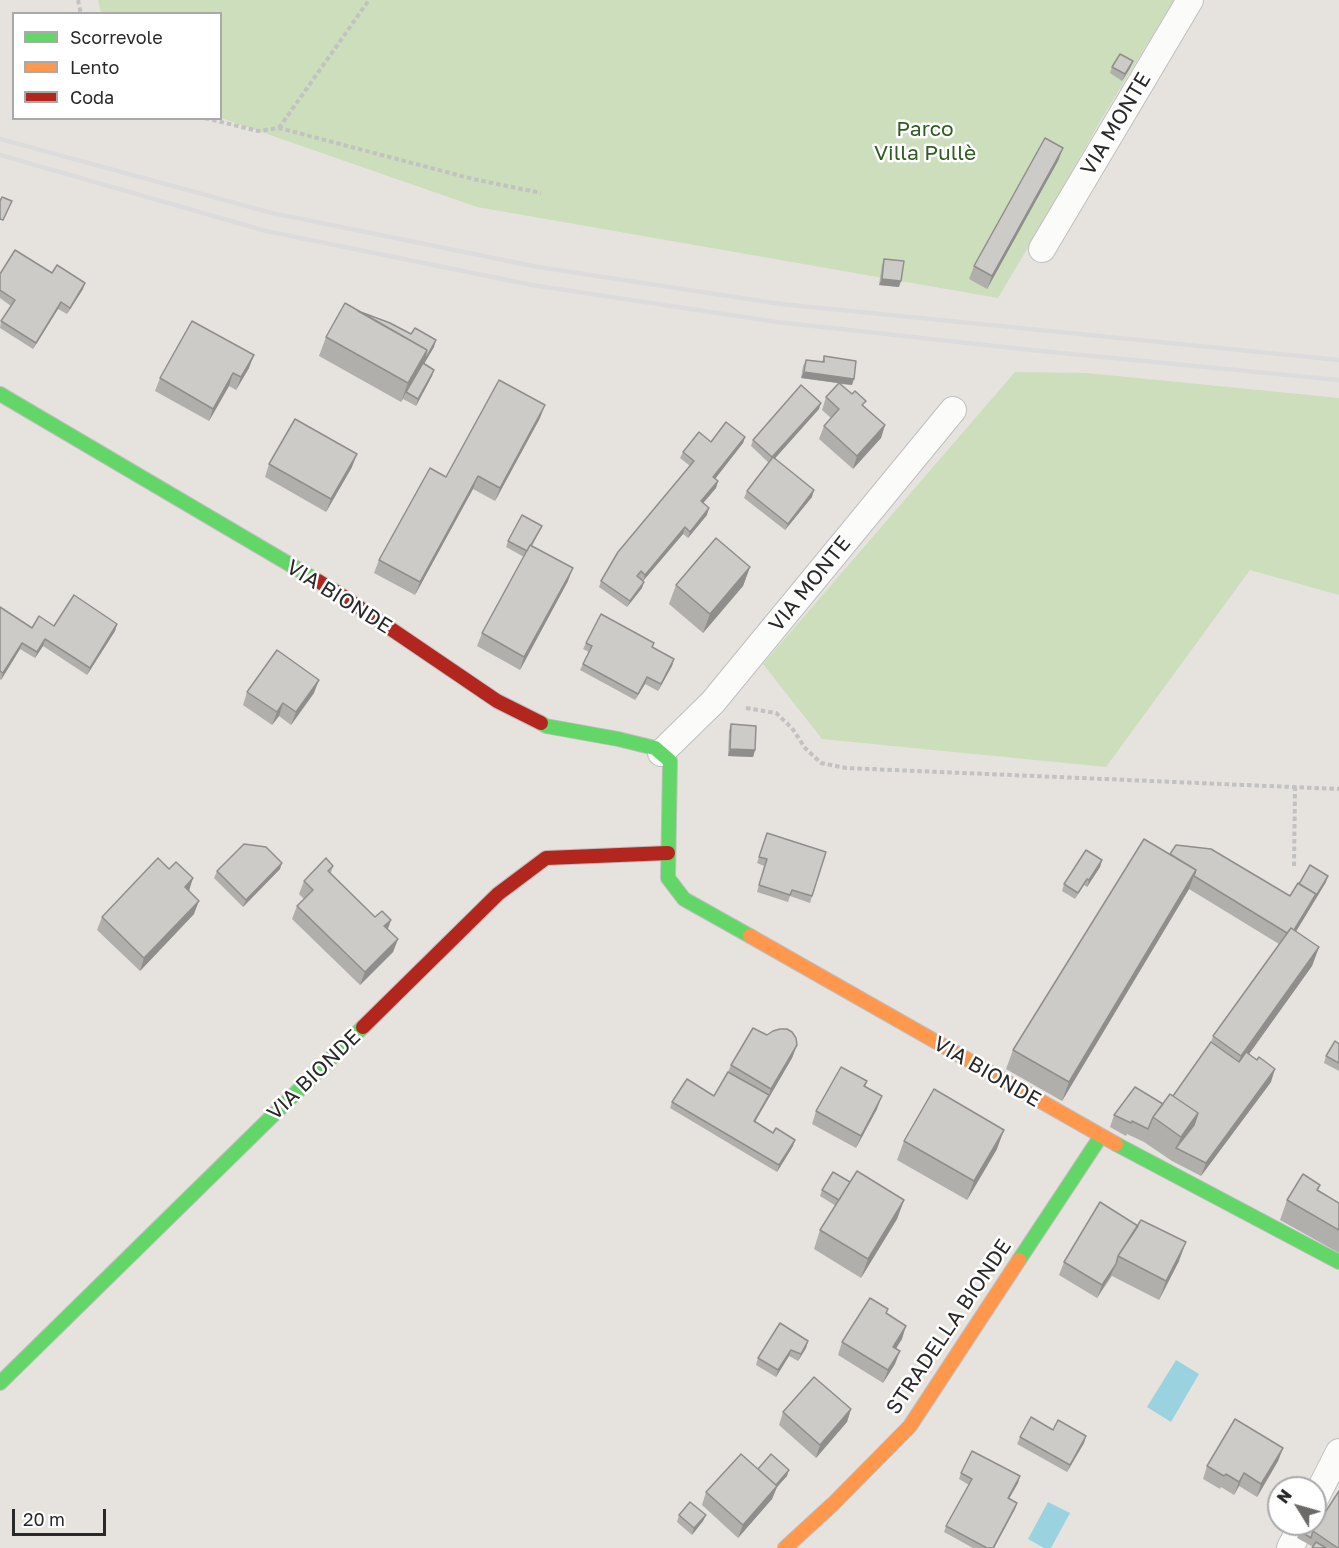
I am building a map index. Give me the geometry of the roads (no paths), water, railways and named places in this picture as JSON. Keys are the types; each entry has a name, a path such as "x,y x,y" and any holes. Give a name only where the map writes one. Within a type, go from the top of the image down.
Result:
{"street":[{"name":"VIA MONTE","path":"1042,249 1190,0"},
{"name":"VIA BIONDE","path":"0,394 338,594 497,701 546,726 656,748 665,757 668,878 684,899 1101,1136 1339,1262"},
{"name":"VIA MONTE","path":"665,757 713,702 953,410"},
{"name":"VIA BIONDE","path":"0,1383 498,894 546,858 668,853"},
{"name":"STRADELLA BIONDE","path":"785,1548 833,1504 910,1426 1101,1136"},
{"path":"1327,1476 1339,1452"}],"water":[{"path":"1176,1360 1199,1374 1171,1422 1147,1407"},
{"path":"1048,1502 1070,1513 1051,1548 1044,1548 1028,1539"}],"railway":[{"path":"0,139 272,213 538,267 781,304 1339,360"},
{"path":"0,155 266,231 532,285 777,322 1339,380"}],"park label":[{"name":"Parco Villa Pullè","path":"925,141"}]}
